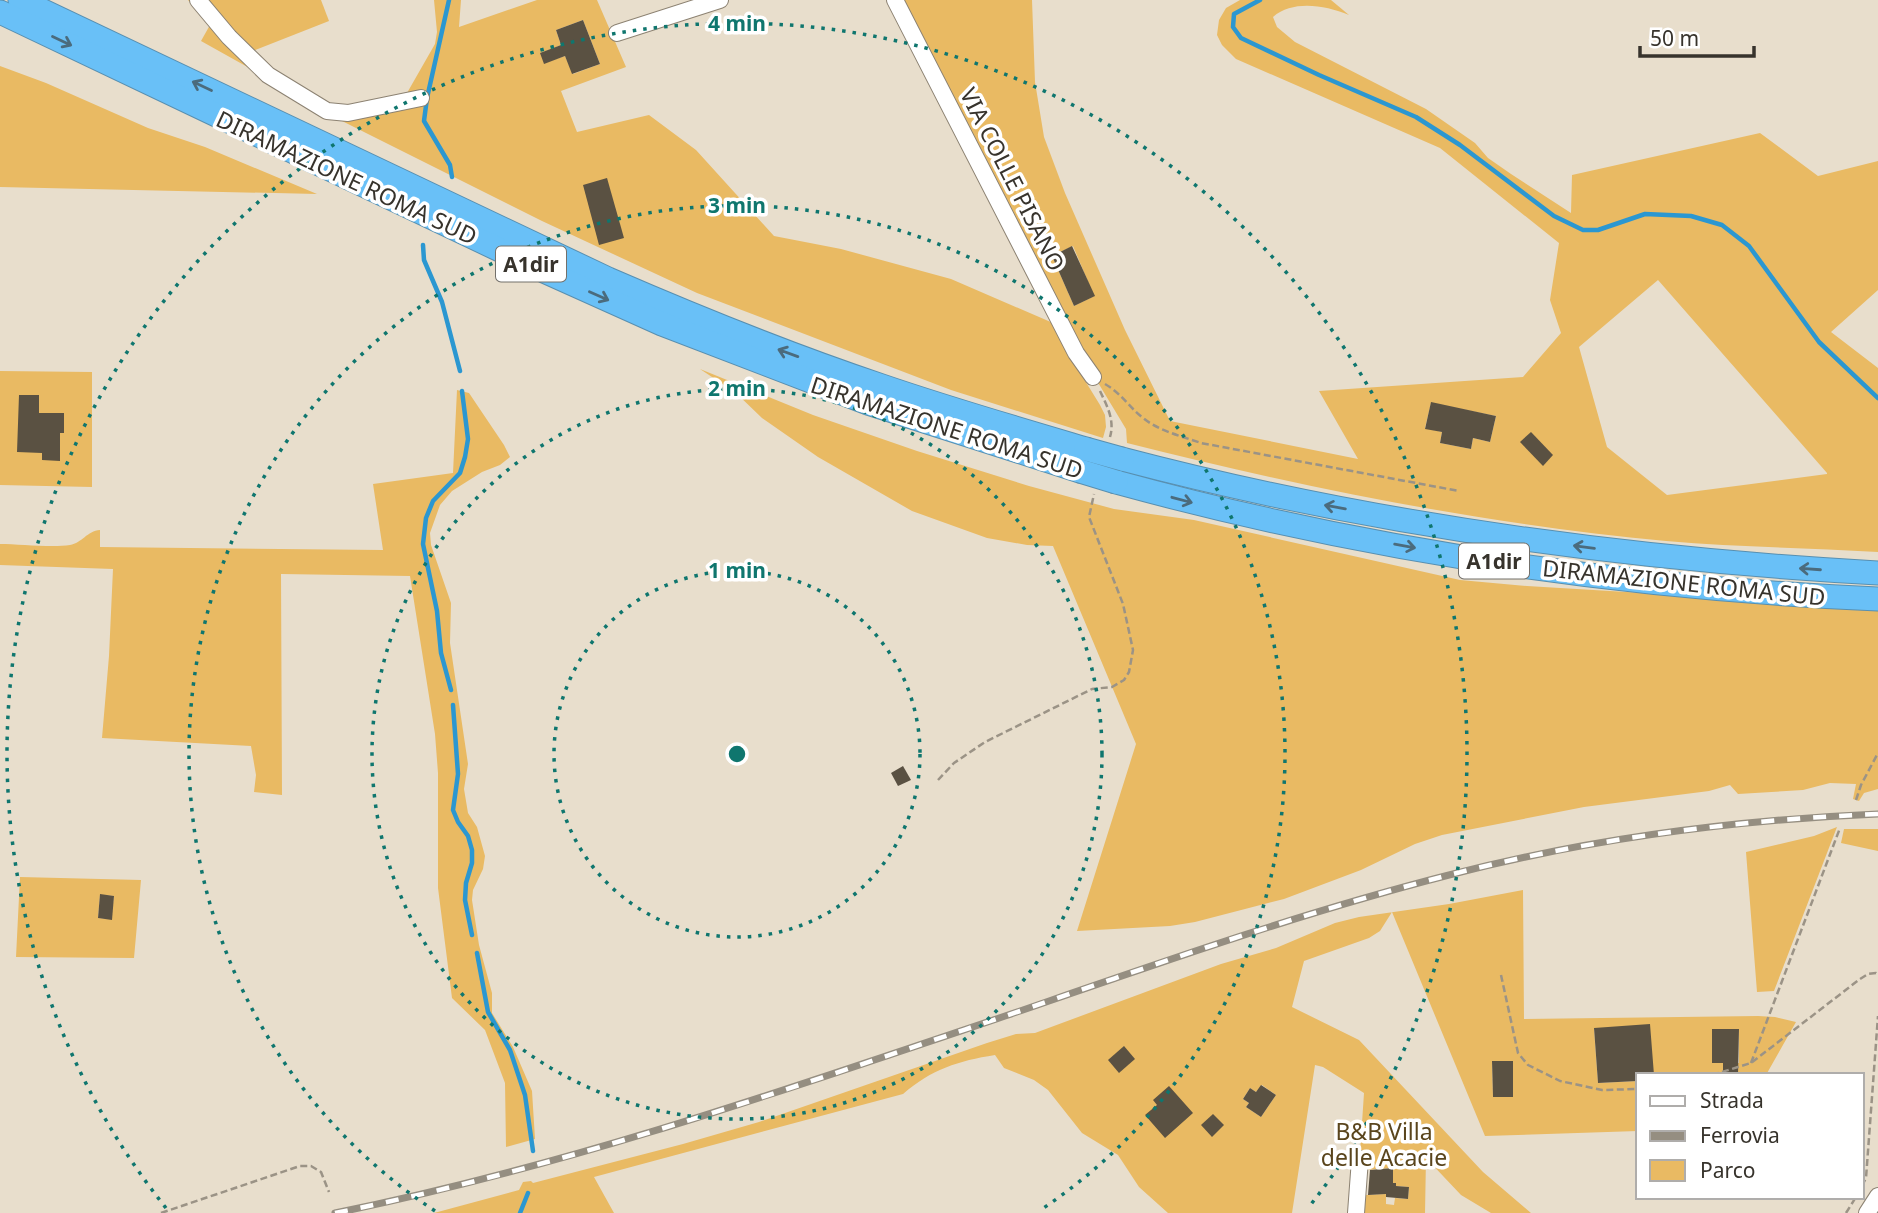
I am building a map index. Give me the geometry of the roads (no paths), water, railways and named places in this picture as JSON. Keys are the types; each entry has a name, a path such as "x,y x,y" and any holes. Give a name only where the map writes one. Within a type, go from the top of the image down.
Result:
{"highway":[{"name":"DIRAMAZIONE ROMA SUD","path":"20,0 608,279 684,312 1083,460 1116,482 1265,520 1443,553 1585,574 1703,587 1878,599"},
{"name":"DIRAMAZIONE ROMA SUD","path":"0,12 662,324 868,403 1083,460 1115,450 1274,496 1505,537 1694,560 1878,573"}],"street":[{"path":"198,0 229,37 268,75 327,111 348,113 421,98"},
{"path":"617,33 720,0"},
{"name":"VIA COLLE PISANO","path":"895,0 1076,353 1093,377"},
{"path":"1356,1213 1360,1159"},
{"path":"1867,1213 1878,1196"}],"waterway":[{"path":"449,0 424,121 450,165 452,177"},
{"path":"1260,0 1234,14 1233,27 1241,38 1416,117 1460,145 1554,216 1583,230 1598,230 1645,214 1691,216 1722,225 1749,246 1819,342 1878,398"},
{"path":"423,245 424,260 442,302 460,371"},
{"path":"451,690 441,653 437,611 423,544 426,518 433,501 460,473 465,457 468,439 462,391"},
{"path":"453,705 458,774 453,810 468,836 472,850 465,900 472,935"},
{"path":"477,953 488,1012 510,1050 525,1095 533,1151"},
{"path":"520,1213 528,1193"}],"railway":[{"path":"335,1213 509,1172 680,1123 1233,938 1449,875 1554,851 1662,833 1770,821 1878,814"}],"park label":[{"name":"B&B Villa delle Acacie","path":"1384,1144"}]}
